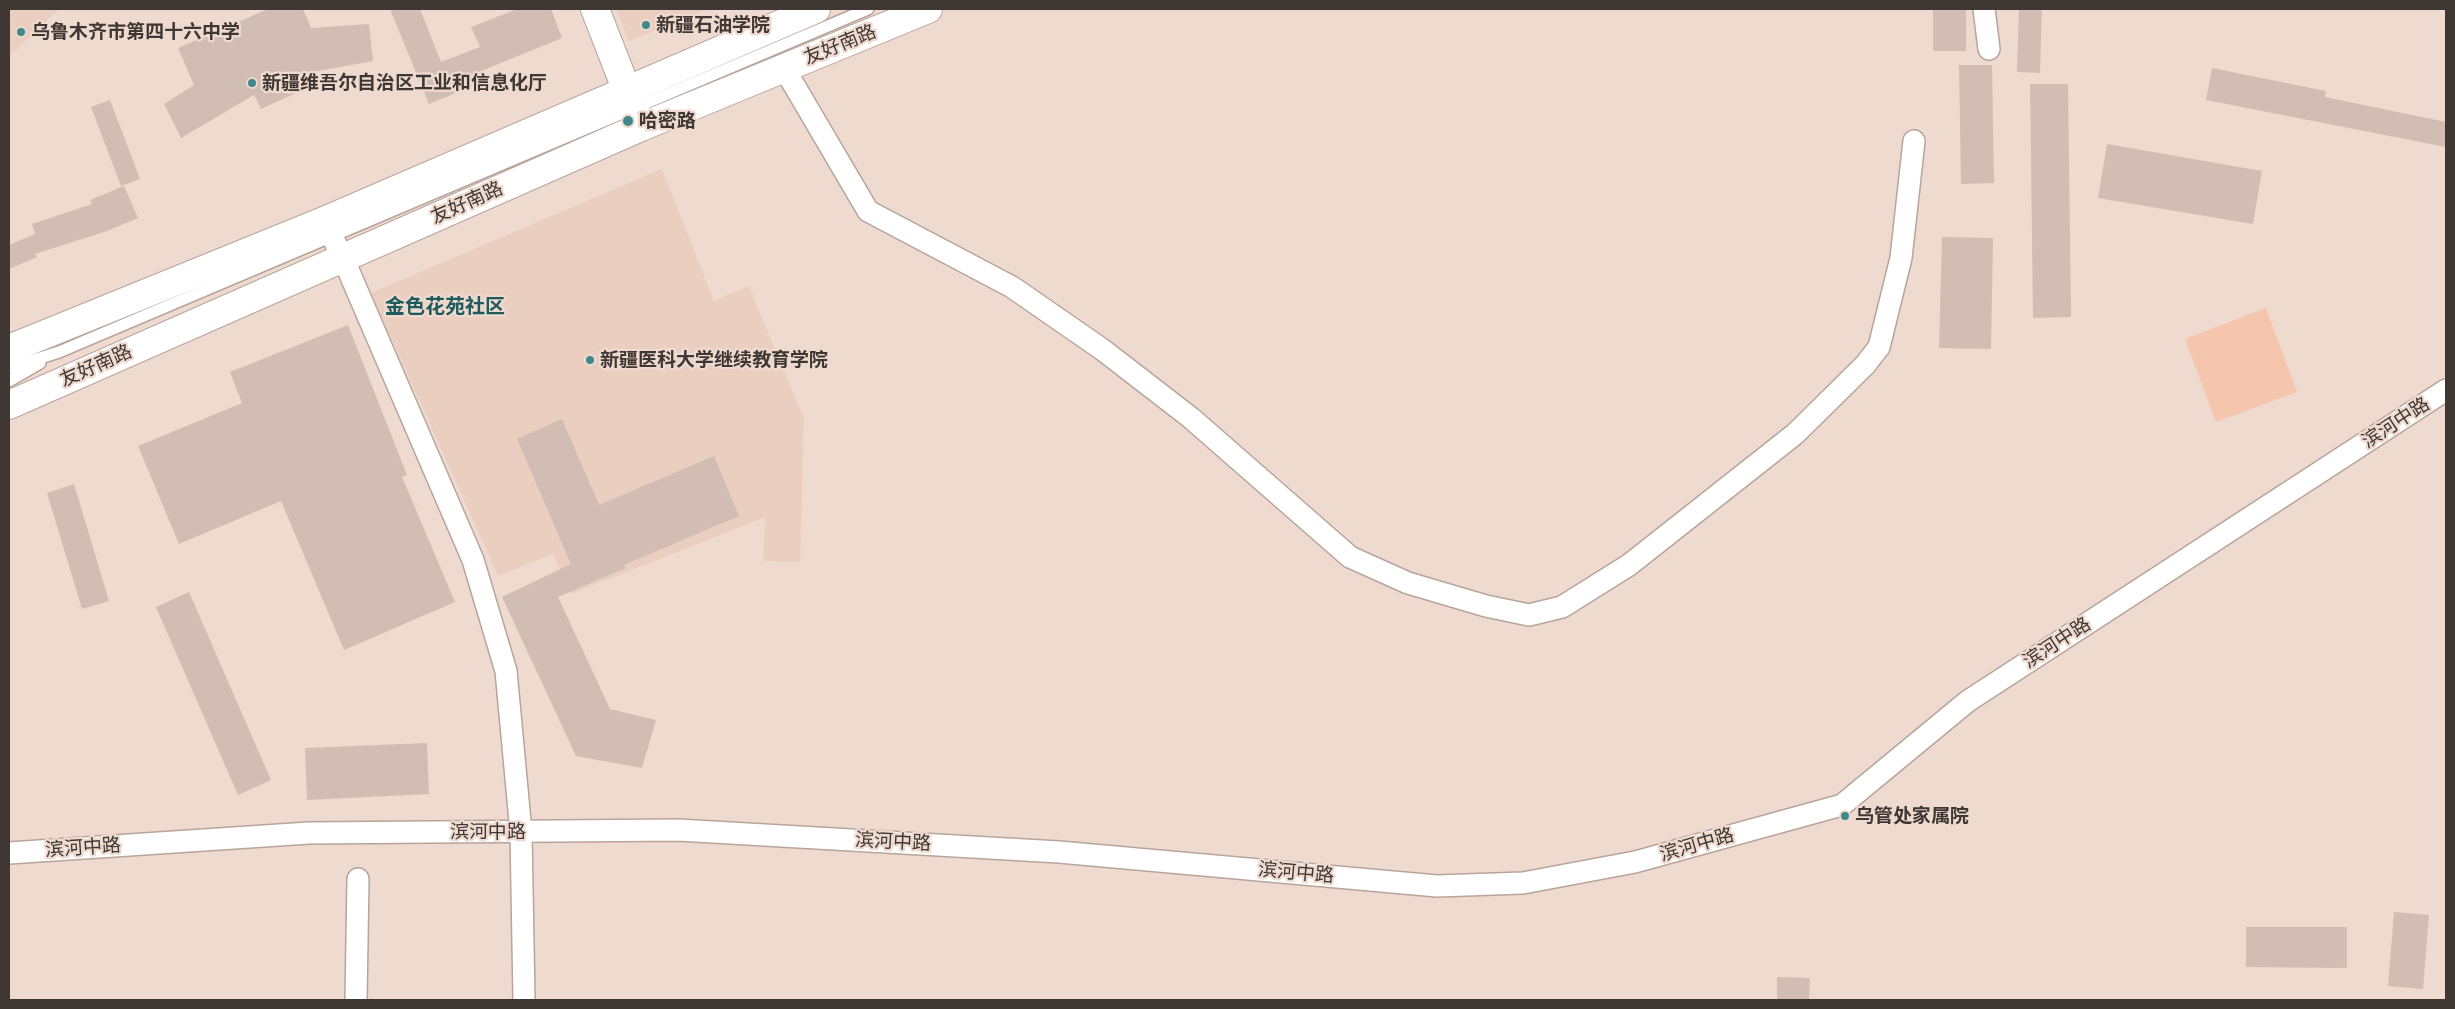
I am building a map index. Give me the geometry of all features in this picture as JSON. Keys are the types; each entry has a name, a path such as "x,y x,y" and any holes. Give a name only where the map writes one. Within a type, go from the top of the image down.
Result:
{"main road":[{"path":"594,9 633,109"},
{"name":"友好南路","path":"9,349 333,238 633,109 816,9"},
{"name":"友好南路","path":"9,404 333,238 633,109 784,68 928,9"}],"street":[{"path":"1984,9 1989,49"},
{"path":"784,68 868,211 1012,288 1103,350 1191,418 1350,557 1408,584 1486,606 1530,615 1562,606 1629,564 1795,434 1865,365 1879,346 1901,258 1914,141"},
{"path":"333,238 473,560 506,671 521,832 524,1000"},
{"name":"滨河中路","path":"9,853 308,833 678,830 1059,852 1437,886 1523,883 1635,862 1842,805 1968,701 2446,390"},
{"path":"356,1000 358,878"}],"lane":[{"path":"633,109 868,9"},
{"path":"9,368 60,352 333,238"},
{"path":"9,381 60,352"}],"shaded area":[{"name":"乌鲁木齐市第四十六中学","path":"9,9 59,9 9,56"},
{"name":"新疆石油学院","path":"616,9 708,9 629,41"},
{"name":"新疆医科大学继续教育学院","path":"662,169 714,301 749,286 804,419 800,562 763,561 765,517 571,594 553,554 498,576 371,293"},
{"path":"2266,308 2297,392 2216,422 2185,339"}],"building":[{"name":"新疆维吾尔自治区工业和信息化厅","path":"268,9 303,9 311,28 369,24 373,61 302,74 307,88 261,109 254,95 181,138 164,104 194,85 178,48"},
{"path":"390,9 420,9 441,62 480,47 471,27 517,9 551,9 562,38 469,76 473,86 429,104"},
{"path":"1933,9 1966,9 1966,51 1933,51"},
{"path":"2019,9 2042,9 2040,73 2017,72"},
{"path":"1959,65 1992,65 1994,183 1961,184"},
{"path":"2212,68 2326,91 2325,97 2446,122 2446,147 2206,100"},
{"path":"2030,84 2068,84 2071,317 2033,318"},
{"path":"110,100 140,179 121,186 91,107"},
{"path":"2107,144 2262,171 2253,224 2098,198"},
{"path":"124,186 138,218 107,231 35,254 37,257 9,269 9,245 35,234 32,224 92,204 90,200"},
{"path":"1942,237 1993,238 1991,349 1939,348"},
{"path":"348,325 407,475 402,477 455,602 344,650 281,501 179,544 138,446 242,403 230,372"},
{"path":"562,419 599,505 714,456 739,516 624,565 626,568 558,597 610,709 656,720 642,768 576,756 502,597 571,564 517,439"},
{"path":"74,484 109,601 82,609 47,493"},
{"path":"189,592 271,780 238,795 156,607"},
{"path":"427,743 429,794 307,800 305,748"},
{"path":"2394,912 2429,915 2423,989 2388,986"},
{"path":"2246,927 2347,927 2347,968 2246,967"},
{"path":"1777,977 1810,978 1809,1000 1777,1000"}],"place":[{"name":"新疆石油学院","path":"646,25"},
{"name":"乌鲁木齐市第四十六中学","path":"21,32"},
{"name":"新疆维吾尔自治区工业和信息化厅","path":"252,83"},
{"name":"哈密路","path":"628,121"},
{"name":"新疆医科大学继续教育学院","path":"590,360"},
{"name":"乌管处家属院","path":"1845,816"}],"district":[{"name":"金色花苑社区","path":"445,307"}]}
